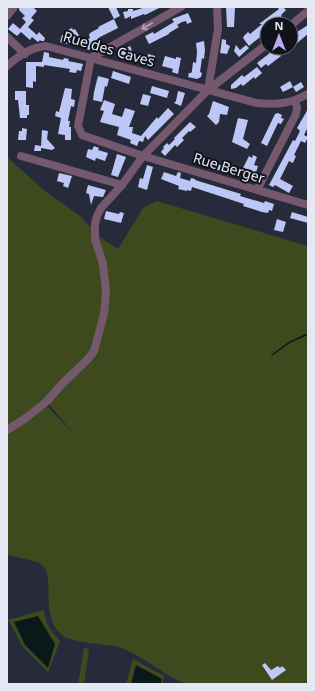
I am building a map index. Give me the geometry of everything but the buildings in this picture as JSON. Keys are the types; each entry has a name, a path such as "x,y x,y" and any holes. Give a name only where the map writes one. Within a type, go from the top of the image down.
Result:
{"street":[{"path":"7,16 14,7"},
{"path":"91,58 181,7"},
{"path":"208,90 218,30 217,7"},
{"path":"299,18 308,11"},
{"path":"7,37 24,54"},
{"name":"Rue des Caves","path":"7,66 36,47 46,46 256,103 284,104 295,101"},
{"path":"7,430 26,418 47,400 88,359 94,351 104,314 106,291 102,262 95,239 95,224 101,208 120,188 143,156 208,90 259,50"},
{"name":"Rue Berger","path":"91,58 78,126 82,135 143,156 308,205"},
{"path":"257,190 296,114 297,107 295,101 308,94"},
{"path":"21,156 120,188"}],"green space":[{"path":"7,157 45,191 80,216 101,238 118,249 143,208 157,201 308,246 308,684 187,684 167,675 127,650 67,638 55,627 51,618 46,570 42,565 34,561 7,555 7,433 45,404 77,437 46,401 7,429"},
{"path":"44,610 49,627 60,641 48,672 23,647 8,620"},
{"path":"84,648 89,649 84,684 78,684"},
{"path":"133,659 164,676 162,684 126,684"}],"shaded area":[{"path":"38,616 55,644 48,668 25,645 14,622"},
{"path":"136,665 162,679 160,684 131,684"}],"waterway":[{"path":"272,355 290,342 308,334"}]}
